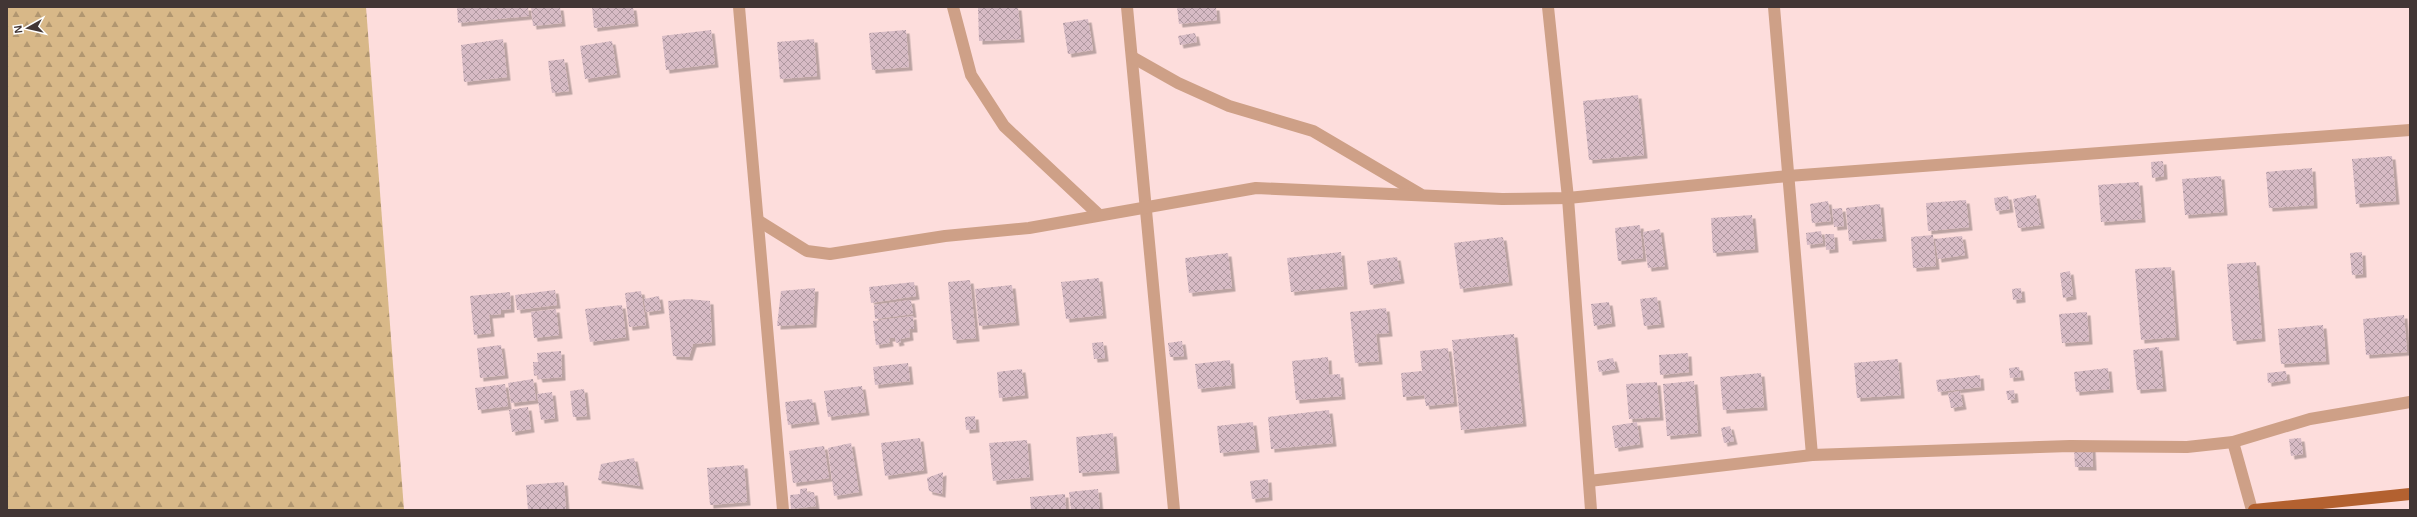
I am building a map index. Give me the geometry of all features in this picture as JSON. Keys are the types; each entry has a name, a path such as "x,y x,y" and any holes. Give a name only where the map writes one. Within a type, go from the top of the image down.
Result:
{"main road":[{"path":"2253,510 2410,494"}],"street":[{"path":"739,7 759,221 783,510"},
{"path":"953,7 970,75 1004,126 1098,214"},
{"path":"1127,7 1174,510"},
{"path":"1548,7 1568,198 1591,510"},
{"path":"1774,7 1812,455"},
{"path":"1132,57 1178,83 1228,106 1313,131 1421,194"},
{"path":"759,221 807,251 830,254 945,236 1029,228 1098,214 1145,209 1256,188 1421,194 1502,199 1568,198 1788,176 2410,130"},
{"path":"1589,481 1812,455 2070,446 2187,447 2233,442 2310,419 2410,402"},
{"path":"2233,442 2253,510"}],"green space":[{"path":"7,7 366,7 404,510 7,510"}],"building":[{"path":"457,7 528,7 529,16 458,23"},
{"path":"531,7 560,7 562,23 533,26"},
{"path":"592,7 633,7 635,23 594,28"},
{"path":"978,7 1018,7 1021,39 979,41"},
{"path":"1177,7 1216,7 1217,20 1179,24"},
{"path":"1088,19 1093,50 1068,54 1063,23"},
{"path":"711,30 715,64 666,70 662,36"},
{"path":"906,30 909,67 872,70 869,33"},
{"path":"1195,33 1197,42 1180,45 1178,36"},
{"path":"503,39 507,77 464,82 461,45"},
{"path":"814,39 817,76 780,79 777,42"},
{"path":"612,41 617,74 585,79 580,46"},
{"path":"564,59 569,91 552,93 548,61"},
{"path":"1638,95 1644,155 1589,160 1583,101"},
{"path":"2392,156 2396,201 2356,204 2352,159"},
{"path":"2163,161 2164,176 2152,178 2151,162"},
{"path":"2312,168 2314,205 2269,208 2266,172"},
{"path":"2221,176 2224,212 2185,215 2182,179"},
{"path":"2139,182 2142,219 2101,222 2098,185"},
{"path":"2036,195 2041,225 2018,228 2013,199"},
{"path":"2008,196 2010,209 1996,211 1994,198"},
{"path":"1966,200 1969,227 1928,231 1926,203"},
{"path":"1828,201 1831,221 1812,223 1810,204"},
{"path":"1880,204 1883,238 1849,241 1846,208"},
{"path":"1842,208 1844,226 1834,227 1832,209"},
{"path":"1752,215 1755,249 1713,253 1711,218"},
{"path":"1640,225 1643,258 1618,261 1615,228"},
{"path":"1660,229 1665,266 1648,268 1643,232"},
{"path":"1821,231 1823,243 1807,245 1806,233"},
{"path":"1825,234 1834,234 1835,249 1826,250"},
{"path":"1933,235 1936,266 1913,268 1911,237"},
{"path":"1962,236 1965,255 1938,259 1935,239"},
{"path":"1503,237 1509,282 1460,289 1454,243"},
{"path":"1341,252 1344,286 1291,292 1287,258"},
{"path":"2362,252 2363,274 2352,275 2350,253"},
{"path":"1228,253 1232,288 1189,293 1185,258"},
{"path":"1397,257 1401,280 1370,285 1367,261"},
{"path":"2256,262 2262,338 2233,341 2227,264"},
{"path":"2171,267 2176,337 2141,340 2135,269"},
{"path":"2070,271 2073,296 2063,298 2060,273"},
{"path":"1099,278 1103,315 1066,319 1061,282"},
{"path":"970,280 976,338 953,340 948,282"},
{"path":"914,282 916,296 871,303 869,287"},
{"path":"1012,285 1016,322 979,326 975,289"},
{"path":"815,288 813,324 777,326 781,291"},
{"path":"2021,288 2022,299 2013,300 2012,289"},
{"path":"555,290 557,305 517,310 515,295"},
{"path":"641,291 646,325 629,327 625,293"},
{"path":"510,292 511,309 501,310 501,314 489,315 491,333 474,335 470,296"},
{"path":"659,296 661,310 646,312 644,299"},
{"path":"1657,297 1661,324 1644,326 1640,299"},
{"path":"688,299 710,301 712,342 693,344 689,357 673,356 668,301"},
{"path":"911,300 913,314 875,319 874,305"},
{"path":"1609,302 1612,323 1594,326 1591,304"},
{"path":"622,305 626,337 590,342 585,309"},
{"path":"1386,308 1389,333 1376,334 1379,361 1355,363 1350,312"},
{"path":"556,309 559,335 534,338 531,312"},
{"path":"2087,312 2089,341 2062,343 2059,314"},
{"path":"2404,315 2407,352 2366,355 2363,319"},
{"path":"913,316 914,329 909,329 910,337 900,339 901,342 896,343 895,338 889,338 890,343 876,345 873,321"},
{"path":"2323,325 2326,361 2281,364 2278,329"},
{"path":"1514,334 1523,423 1461,430 1452,340"},
{"path":"1182,341 1184,356 1170,357 1168,343"},
{"path":"1103,342 1105,358 1094,359 1092,343"},
{"path":"501,345 505,375 480,378 477,348"},
{"path":"2159,347 2163,388 2137,390 2133,350"},
{"path":"1448,348 1454,403 1426,406 1424,395 1403,397 1401,373 1422,371 1420,351"},
{"path":"561,351 562,377 539,379 538,375 534,376 533,362 538,362 537,353"},
{"path":"1688,353 1689,372 1660,375 1659,355"},
{"path":"1328,357 1329,375 1340,374 1342,396 1296,400 1292,361"},
{"path":"1613,358 1616,369 1599,372 1597,361"},
{"path":"1898,359 1901,395 1857,398 1854,363"},
{"path":"1230,360 1232,385 1198,389 1195,364"},
{"path":"908,363 910,381 875,385 873,367"},
{"path":"2019,367 2021,377 2010,378 2009,368"},
{"path":"2108,368 2110,389 2076,392 2074,372"},
{"path":"1022,369 1025,395 999,398 997,372"},
{"path":"2286,371 2287,380 2268,383 2267,373"},
{"path":"1761,373 1764,407 1723,410 1720,377"},
{"path":"1980,375 1981,387 1938,392 1936,380"},
{"path":"533,379 536,400 511,403 508,383"},
{"path":"1694,381 1698,433 1667,436 1663,384"},
{"path":"1657,382 1660,417 1629,419 1626,384"},
{"path":"505,384 508,406 478,410 475,388"},
{"path":"862,386 866,412 828,417 824,391"},
{"path":"584,389 587,416 573,417 570,391"},
{"path":"2014,390 2015,399 2008,400 2006,391"},
{"path":"1960,391 1963,406 1951,408 1948,393"},
{"path":"552,392 555,418 541,420 537,394"},
{"path":"812,399 816,421 788,425 785,402"},
{"path":"528,407 531,429 512,432 509,410"},
{"path":"1329,410 1333,443 1271,449 1268,417"},
{"path":"975,416 976,429 966,430 965,417"},
{"path":"1253,422 1256,449 1220,453 1217,426"},
{"path":"1637,422 1640,444 1615,448 1612,426"},
{"path":"1730,426 1734,441 1724,443 1721,428"},
{"path":"1113,433 1116,470 1079,473 1076,437"},
{"path":"920,438 924,470 885,476 881,443"},
{"path":"2301,438 2303,454 2291,456 2289,439"},
{"path":"1027,440 1030,477 993,481 989,443"},
{"path":"851,443 859,492 834,496 828,448"},
{"path":"824,446 829,478 793,483 789,451"},
{"path":"2092,447 2093,467 2075,467 2074,448"},
{"path":"634,458 640,486 598,480 601,464"},
{"path":"744,465 747,502 710,505 707,468"},
{"path":"943,472 942,494 929,491 927,478"},
{"path":"1268,479 1269,497 1252,499 1250,481"},
{"path":"564,482 566,510 528,510 526,485"},
{"path":"807,488 807,493 814,492 816,506 791,509 790,495 800,494 800,489"},
{"path":"1098,489 1100,510 1071,510 1069,492"},
{"path":"1065,494 1066,510 1031,510 1030,497"}]}
